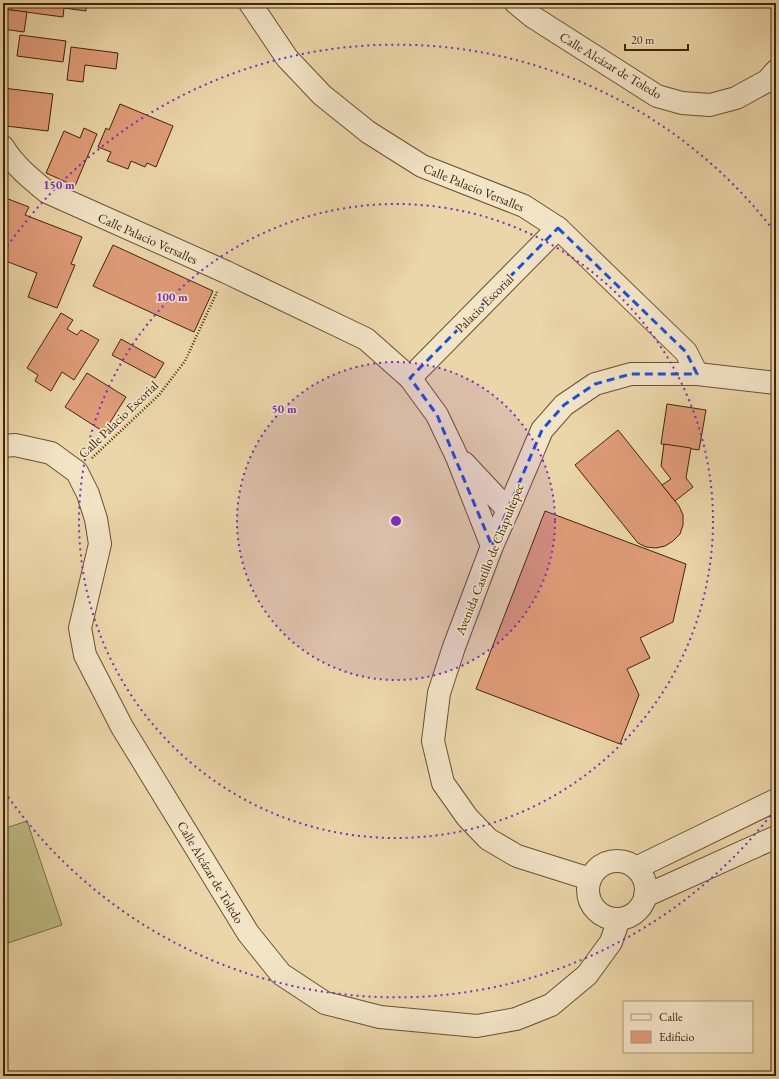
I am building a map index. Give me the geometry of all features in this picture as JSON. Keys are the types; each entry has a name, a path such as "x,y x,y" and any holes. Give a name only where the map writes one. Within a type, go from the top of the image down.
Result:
{"street":[{"name":"Calle Palacio Versalles","path":"250,3 287,58 322,95 368,132 422,166 524,206 558,228 686,352 697,374"},
{"name":"Calle Alcázar de Toledo","path":"516,3 533,17 657,96 682,104 710,104 736,98 767,81 776,71"},
{"name":"Calle Palacio Versalles","path":"3,147 18,166 47,192 226,272 366,339 410,378 437,415 457,456 492,546"},
{"name":"Palacio Escorial","path":"410,378 558,228"},
{"name":"Avenida Castillo de Chapultepec","path":"590,878 517,856 488,839 467,817 443,783 433,741 439,693 454,647 492,546 542,430 564,405 595,384 631,374 697,374 776,383"},
{"name":"Calle Alcázar de Toledo","path":"3,446 15,445 51,453 77,472 88,494 96,518 100,544 80,628 85,655 122,727 248,932 281,974 325,1003 380,1017 477,1026 516,1020 551,1005 588,975 612,942 619,918"},
{"name":"Calle Palacio Versalles","path":"457,456 508,510"},
{"path":"636,868 776,800"},
{"path":"645,896 776,837"},
{"path":"618,861 628,863 636,868 644,880 646,890 644,901 638,910 629,916 619,918 608,917 598,912 591,902 588,890 590,878 597,869 608,862 618,861"}],"path":[{"name":"Calle Palacio Escorial","path":"77,472 159,395 185,361 226,272"}],"highlighted area":[{"path":"558,228 686,352 697,374 631,374 595,384 564,405 542,430 492,546 437,415 410,378"}],"shaded area":[{"path":"27,821 62,925 8,943 3,928 3,829"}],"building":[{"path":"4,3 86,3 86,11 64,8 63,17 4,9"},
{"path":"3,9 27,12 24,32 3,29"},
{"path":"20,35 66,41 63,62 17,56"},
{"path":"71,47 118,53 116,69 85,65 83,82 67,80"},
{"path":"3,88 53,94 48,131 6,126 7,116 4,116 6,102 3,102"},
{"path":"120,104 173,126 156,167 147,163 145,167 131,161 128,169 107,161 111,152 98,147 106,128 109,130"},
{"path":"84,128 97,134 75,186 46,173 64,131 80,138"},
{"path":"3,197 29,207 25,215 82,237 71,264 75,265 57,308 28,297 37,273 3,260"},
{"path":"113,245 213,291 194,332 93,286"},
{"path":"61,313 73,320 67,329 77,335 81,330 99,340 74,380 62,372 51,391 35,381 38,375 27,368"},
{"path":"121,339 164,363 155,378 112,355"},
{"path":"87,373 126,397 104,432 65,407"},
{"path":"667,404 706,410 699,450 661,444"},
{"path":"618,430 679,506 683,515 683,525 680,534 665,546 656,548 646,547 638,543 575,465"},
{"path":"664,444 691,448 686,478 693,487 675,501 662,485 671,479 661,466"},
{"path":"545,511 686,564 673,622 640,638 650,658 627,669 639,695 620,744 476,689"}]}
